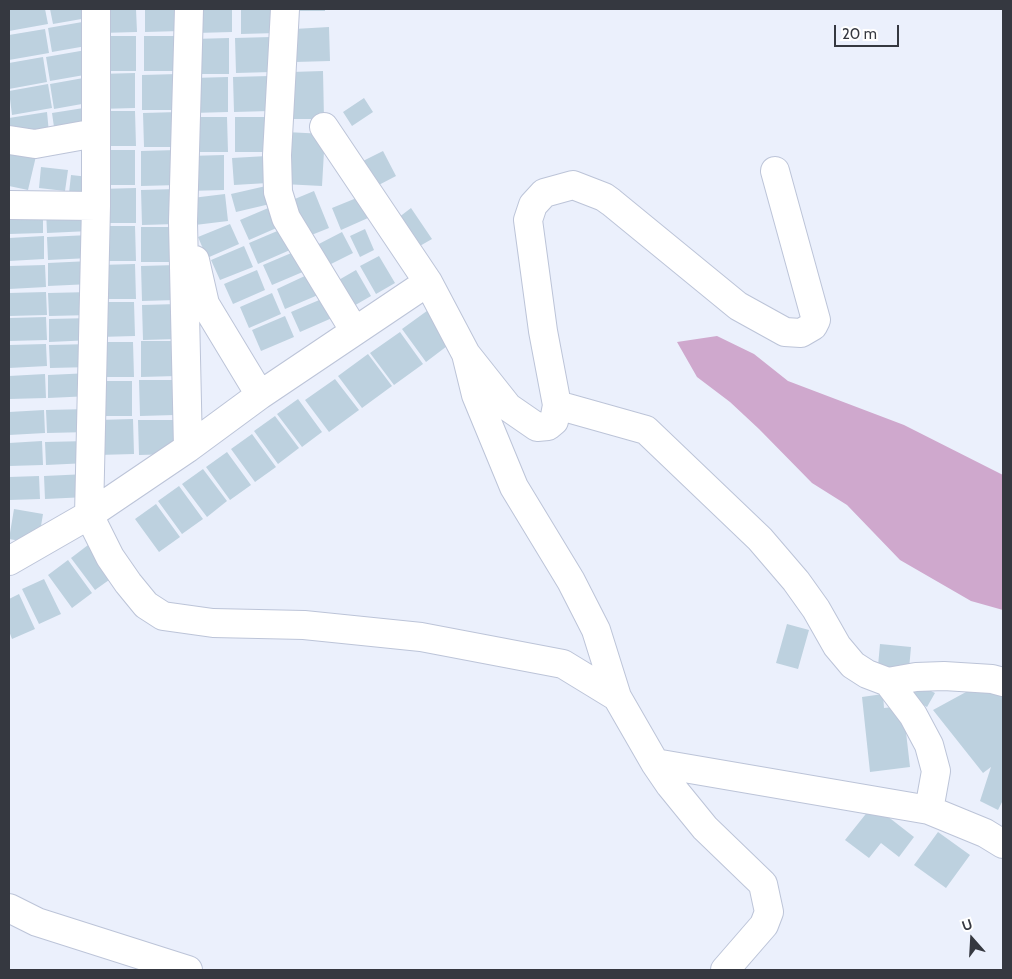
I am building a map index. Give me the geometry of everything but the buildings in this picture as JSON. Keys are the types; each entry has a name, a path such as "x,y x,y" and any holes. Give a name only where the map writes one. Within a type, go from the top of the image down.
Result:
{"street":[{"path":"96,9 96,206 89,515 110,557 128,583 146,605 163,616 212,623 304,625 421,637 563,664 618,697"},
{"path":"188,448 183,222 189,9"},
{"path":"285,9 277,155 278,192 286,218 354,330"},
{"path":"324,128 428,282 466,354 508,406 537,427 548,426 554,422 556,405 543,332 528,220 533,205 544,193 573,185 604,197 738,306 786,332 801,333 813,326 816,320 775,171"},
{"path":"9,140 35,144 96,133"},
{"path":"9,205 96,206"},
{"path":"183,222 188,234 206,304 260,395"},
{"path":"9,561 89,515 188,448 354,330 428,282"},
{"path":"466,354 476,395 514,487 559,559 580,597 596,630 618,697 655,763 670,785 705,828 763,884 768,912 764,925 725,970"},
{"path":"556,405 646,430 760,539 796,581 816,609 837,646 853,666 888,682 916,677 944,676 992,679 1003,682"},
{"path":"888,682 913,715 929,744 936,771 929,810"},
{"path":"655,763 929,810 985,833 1003,844"},
{"path":"9,908 37,922 188,970"}],"shaded area":[{"path":"717,336 754,354 788,381 904,425 1003,475 1003,610 971,601 900,560 847,505 812,483 730,402 697,377 677,342"}]}
